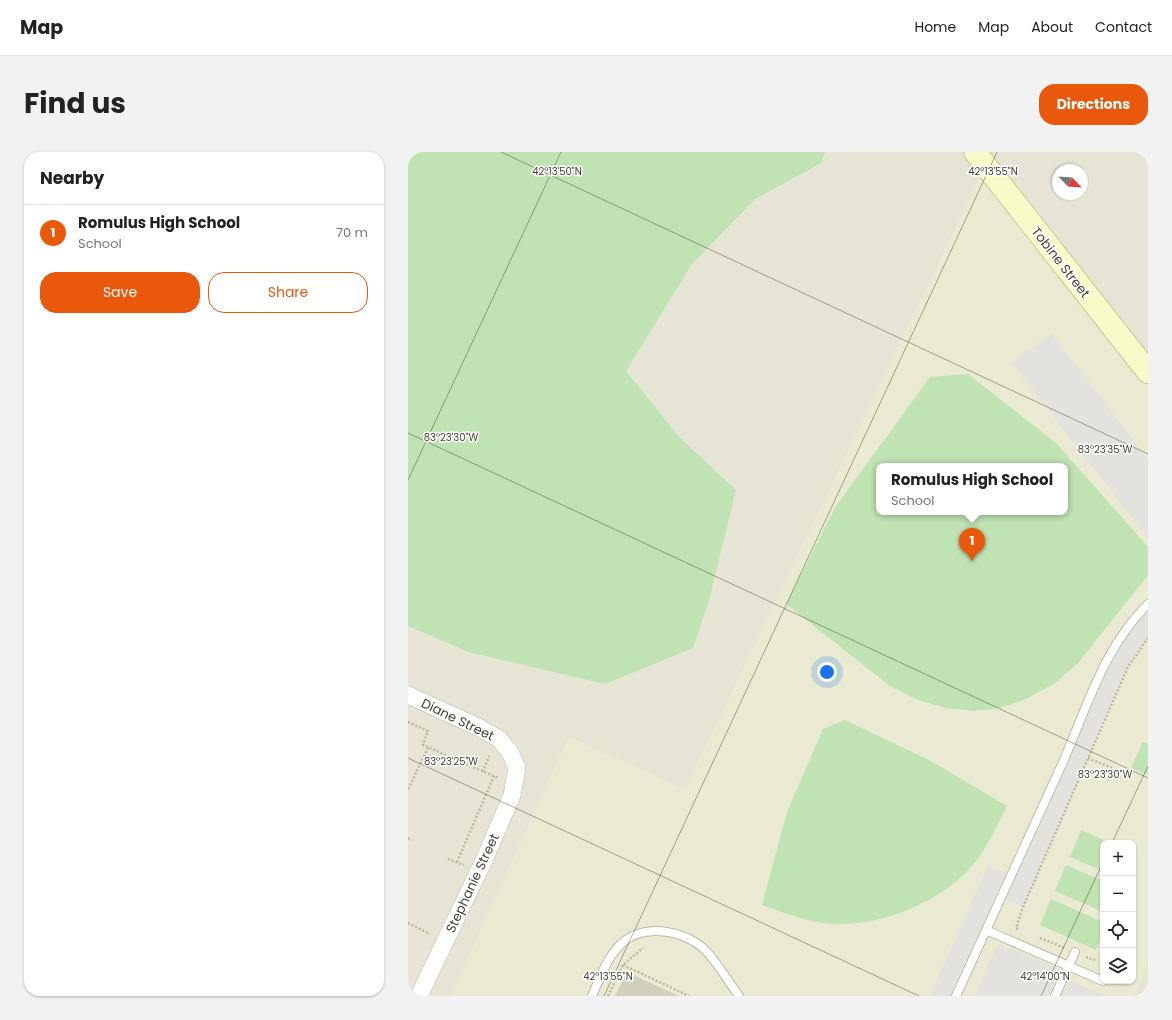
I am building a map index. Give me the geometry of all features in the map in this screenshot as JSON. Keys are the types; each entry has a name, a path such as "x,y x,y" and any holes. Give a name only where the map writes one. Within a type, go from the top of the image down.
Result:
{"street":[{"name":"Tobine Street","path":"975,152 1148,372"},
{"name":"Diane Street","path":"408,695 480,728 499,739 510,752 517,768"},
{"name":"Stephanie Street","path":"419,996 512,795 517,768"}],"lane":[{"path":"956,996 1063,761 1107,657 1135,617 1148,604"},
{"path":"986,930 1100,979"},
{"path":"592,996 610,957 623,942 640,934 654,931 674,933 693,940 708,953 738,996"},
{"path":"1056,996 1075,952"}],"path":[{"path":"1023,931 1016,928 1023,907 1128,667 1148,638"},
{"path":"408,722 428,731 423,745 501,779"},
{"path":"408,789 428,748"},
{"path":"483,772 489,756"},
{"path":"1088,758 1112,768"},
{"path":"457,862 494,776"},
{"path":"408,838 412,840"},
{"path":"448,859 470,867"},
{"path":"408,923 445,941"},
{"path":"1037,937 1095,960"},
{"path":"608,996 623,965 643,948"},
{"path":"623,965 689,996"}],"shaded area":[{"path":"408,152 1148,152 1148,355 994,159 981,175 685,790 569,737 451,996 408,996"},
{"path":"981,175 1148,386 1148,963 1133,996 451,996 569,737 685,790"},
{"path":"1052,334 1148,460 1148,538 1011,362"},
{"path":"1148,604 1148,638 1128,667 1023,907 1001,898 956,996 930,996 988,866 1011,875 1107,657"},
{"path":"997,945 1022,953 1066,972 1064,978 1106,996 975,996"},
{"path":"1148,963 1148,996 1133,996"}],"green space":[{"path":"408,152 825,152 821,163 755,199 692,264 626,371 680,438 736,490 709,600 693,648 605,684 469,652 408,626"},
{"path":"968,374 1056,443 1148,547 1148,575 1078,663 1055,683 1026,699 1000,708 974,711 946,708 918,700 890,686 786,604 836,506 930,377"},
{"path":"845,720 929,760 1007,806 979,857 966,873 949,887 930,899 910,909 888,917 866,922 844,924 815,922 762,905 787,812 823,729"},
{"path":"1143,742 1148,744 1148,775 1131,768"},
{"path":"1081,830 1103,840 1100,840 1100,870 1070,857"},
{"path":"1066,865 1100,880 1100,911 1055,891"},
{"path":"1051,899 1100,921 1100,941 1096,950 1040,925"}],"building":[{"path":"627,972 679,996 615,996"}],"place":[{"name":"Romulus High School","path":"972,561"}]}
